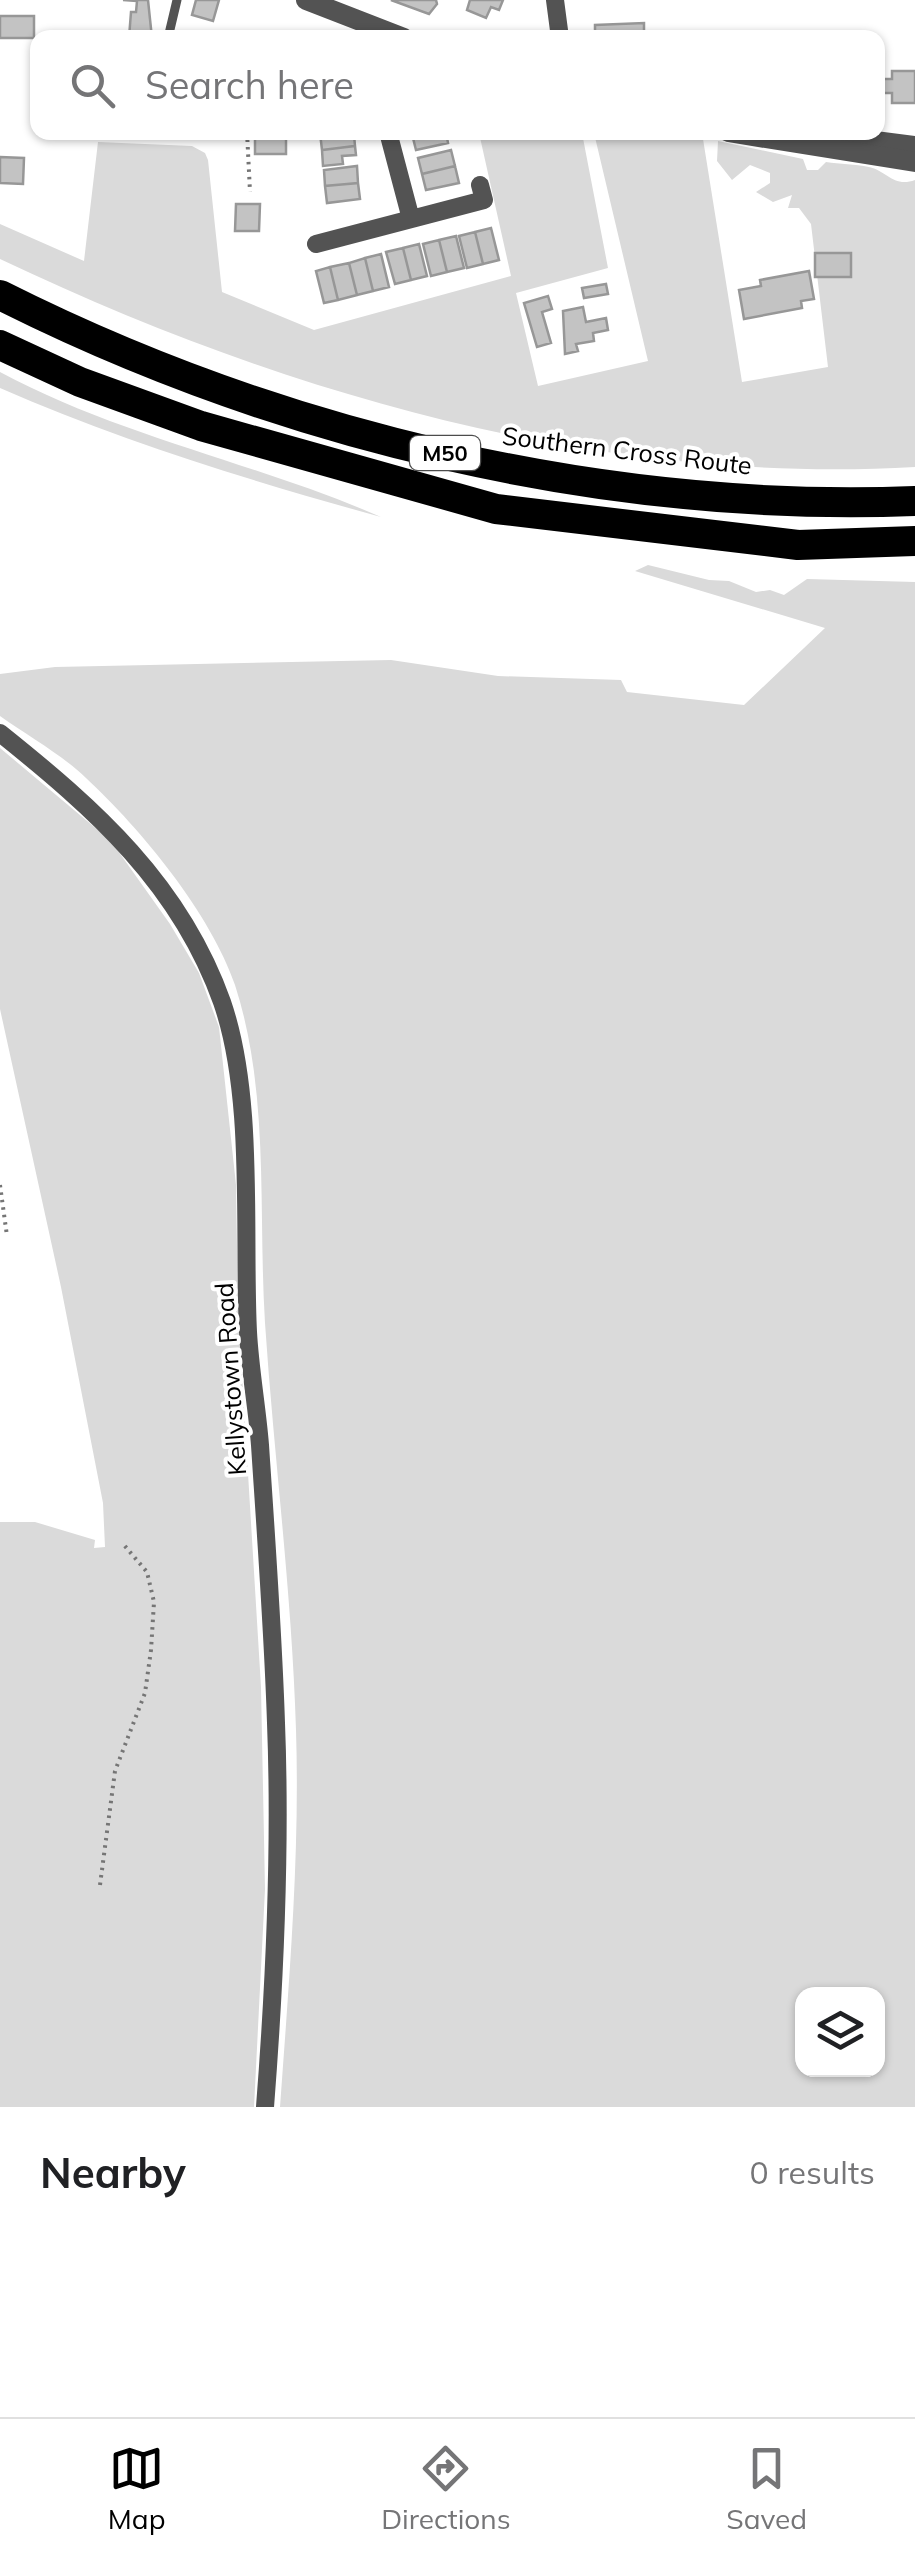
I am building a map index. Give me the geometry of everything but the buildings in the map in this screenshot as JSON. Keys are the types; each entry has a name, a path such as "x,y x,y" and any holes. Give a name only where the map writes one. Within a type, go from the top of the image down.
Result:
{"highway":[{"name":"Southern Cross Route","path":"0,295 94,337 301,416 482,461 599,482 790,501 915,501"},
{"name":"M50","path":"0,345 80,382 201,426 496,509 798,545 915,541"}],"street":[{"path":"306,0 385,30"},
{"path":"555,0 559,30"},
{"path":"390,140 411,219"},
{"path":"825,140 915,146"},
{"path":"825,140 915,162"},
{"path":"316,244 484,200 480,186"},
{"name":"Kellystown Road","path":"0,733 104,819 158,884 202,956 231,1037 244,1162 248,1335 260,1443 276,1722 278,1904 265,2107"}],"lane":[{"path":"170,30 177,0"}],"path":[{"path":"247,140 250,192"},
{"path":"0,1185 7,1236"},
{"path":"100,1885 115,1771 145,1693 151,1650 154,1602 147,1572 124,1545"}],"shaded area":[{"path":"481,140 583,140 608,268 516,293 538,386 648,361 596,140 703,140 742,382 828,367 811,224 799,208 788,208 792,195 773,202 756,192 770,183 770,173 750,165 732,180 717,161 718,141 803,159 807,170 818,170 826,162 869,167 901,182 915,180 915,467 796,469 678,461 561,445 445,420 331,389 218,351 108,307 0,259 0,224 84,261 98,142 192,146 205,153 208,160 222,292 314,330 511,276"},
{"path":"0,372 93,414 381,517 236,475 94,426 0,388"},
{"path":"648,565 729,581 756,592 770,590 784,595 807,579 915,582 915,2107 280,2107 295,1871 296,1730 265,1323 258,1110 246,1026 224,958 192,902 151,847 86,778 0,716 0,674 55,667 391,660 498,676 621,680 627,692 744,705 825,628 635,571"},
{"path":"0,748 111,841 170,924 199,973 219,1027 236,1185 238,1309 261,1687 265,1889 254,2107 0,2107 0,1522 35,1522 95,1540 94,1548 105,1547 103,1503 61,1287 0,1009"}]}
